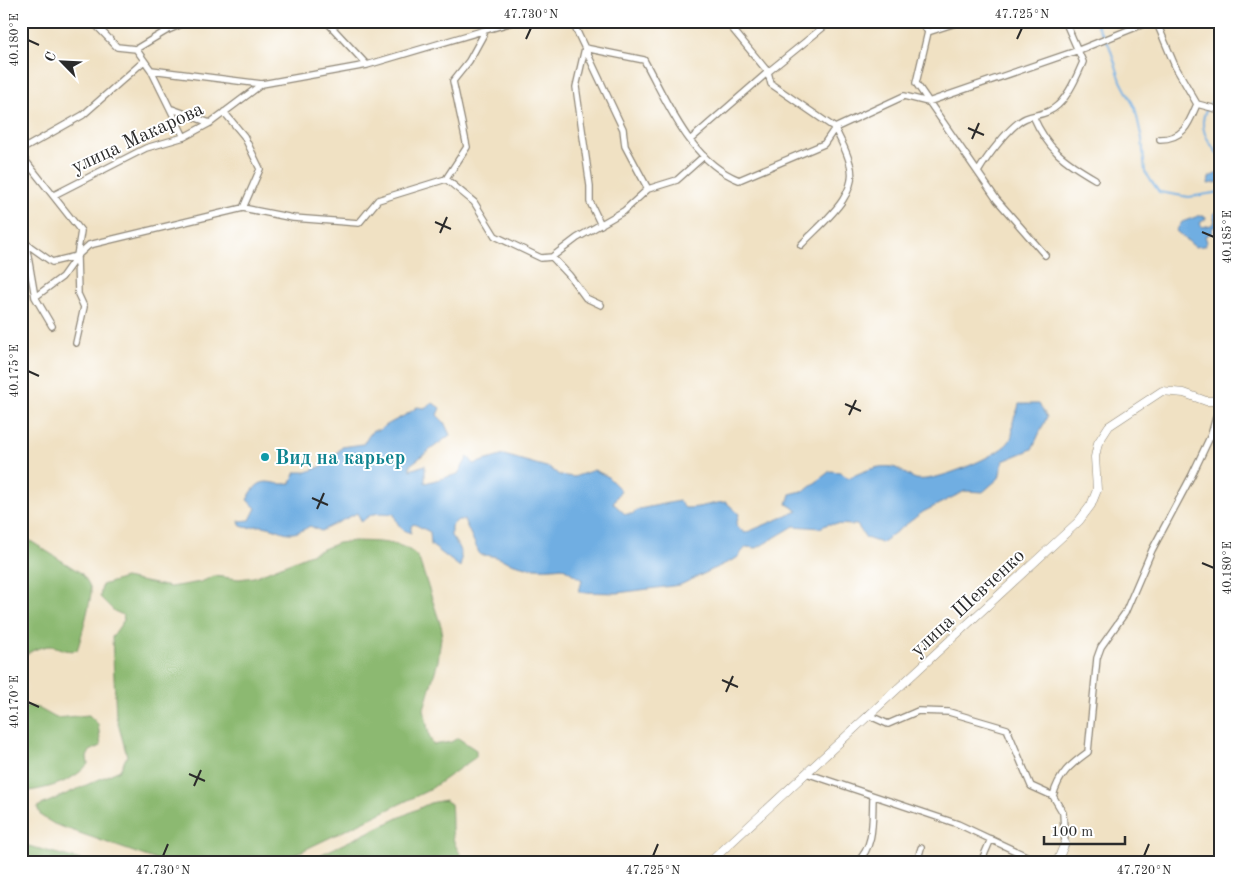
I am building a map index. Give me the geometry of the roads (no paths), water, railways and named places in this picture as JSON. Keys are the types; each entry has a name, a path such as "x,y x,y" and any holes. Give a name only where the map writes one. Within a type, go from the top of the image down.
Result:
{"street":[{"path":"92,21 117,47 136,49 166,31 188,21"},
{"path":"326,21 367,64"},
{"name":"улица Макарова","path":"54,195 146,148 184,137 210,123 262,84 367,64 516,21"},
{"path":"572,21 622,129 624,146 648,189"},
{"path":"726,21 768,72 771,84 835,128 851,165 850,188 841,202 801,245"},
{"path":"690,140 768,72 831,21"},
{"path":"922,21 928,32 916,82 997,200 1044,255"},
{"path":"928,32 962,21"},
{"path":"978,172 984,161 1012,128 1024,119 1050,112 1059,105 1083,62 1065,21"},
{"path":"586,48 644,60 690,140 725,175 739,180 824,144 835,128 904,96 928,102 1079,50 1151,21"},
{"path":"1156,21 1175,66 1197,104 1220,110"},
{"path":"35,297 62,277 77,256 89,245 243,208 293,218 359,223 378,200 446,179 467,147 453,81 468,61 486,30"},
{"path":"586,48 576,87 590,186 590,202 601,225"},
{"path":"136,49 151,70 172,109 184,137"},
{"path":"21,150 83,115 144,61"},
{"path":"151,70 262,84"},
{"path":"1160,139 1170,139 1187,128 1197,104"},
{"path":"172,109 210,123"},
{"path":"224,112 244,136 260,169 243,208"},
{"path":"1033,116 1040,132 1059,157 1095,179"},
{"path":"21,155 81,231 77,256 78,294 84,307 76,343"},
{"path":"446,179 474,202 496,236 541,258 552,257 577,238 624,211 648,189 677,180 704,156"},
{"path":"24,243 52,262 77,256"},
{"path":"24,243 35,297 52,326"},
{"path":"552,257 569,275 586,298 601,305"},
{"name":"улица Шевченко","path":"710,862 1079,521 1091,505 1097,490 1095,457 1098,442 1109,426 1162,391 1184,393 1206,402 1220,402"},
{"path":"1053,796 1056,782 1064,770 1088,752 1097,658 1101,646 1125,613 1152,550 1211,435 1220,402"},
{"path":"868,715 888,724 918,711 949,712 1007,729 1031,786 1053,796 1063,813 1066,843 1057,862"},
{"path":"806,773 873,798 958,824 1039,862"},
{"path":"857,862 866,854 872,835 873,798"},
{"path":"981,862 991,839"},
{"path":"921,848 920,856 923,862"}],"water":[{"path":"1220,172 1220,182 1208,184 1209,177"},
{"path":"1220,207 1220,224 1212,228 1212,233 1205,236 1207,242 1204,246 1195,247 1176,231 1182,222 1201,215 1207,218 1200,223 1202,227 1211,225 1215,222 1213,215"},
{"path":"433,403 440,408 437,415 444,422 450,435 410,465 410,470 425,465 425,483 458,474 468,457 474,464 504,455 550,468 559,475 574,477 594,470 607,476 621,490 613,503 625,514 632,514 639,509 679,501 685,508 726,502 739,514 736,526 745,533 798,511 787,504 790,494 806,490 830,471 840,472 848,478 871,469 890,467 896,468 916,479 936,477 978,462 1008,443 1012,435 1013,422 1019,404 1039,404 1047,417 1032,449 1003,461 999,478 983,492 965,491 923,512 881,543 866,538 857,525 828,524 820,528 794,526 757,548 746,547 737,558 680,585 617,593 579,592 582,580 562,567 529,567 496,557 480,555 464,520 458,520 451,526 451,536 461,554 460,567 431,545 430,532 414,524 411,526 411,533 407,532 399,526 394,514 373,514 362,522 357,513 321,531 310,526 295,533 290,533 269,527 247,528 241,526 239,521 250,520 256,508 247,500 257,485 267,482 291,483 296,472 307,472 327,464 342,447 363,444 373,430 379,430 417,407 424,408"}],"waterway":[{"path":"1094,21 1109,45 1121,81 1135,108 1142,139 1145,172 1159,192 1189,197 1220,192"},
{"path":"1210,103 1220,100"},
{"path":"1206,110 1203,123 1204,129 1208,141 1220,157"}],"place":[{"name":"Вид на карьер","path":"265,457"}]}
